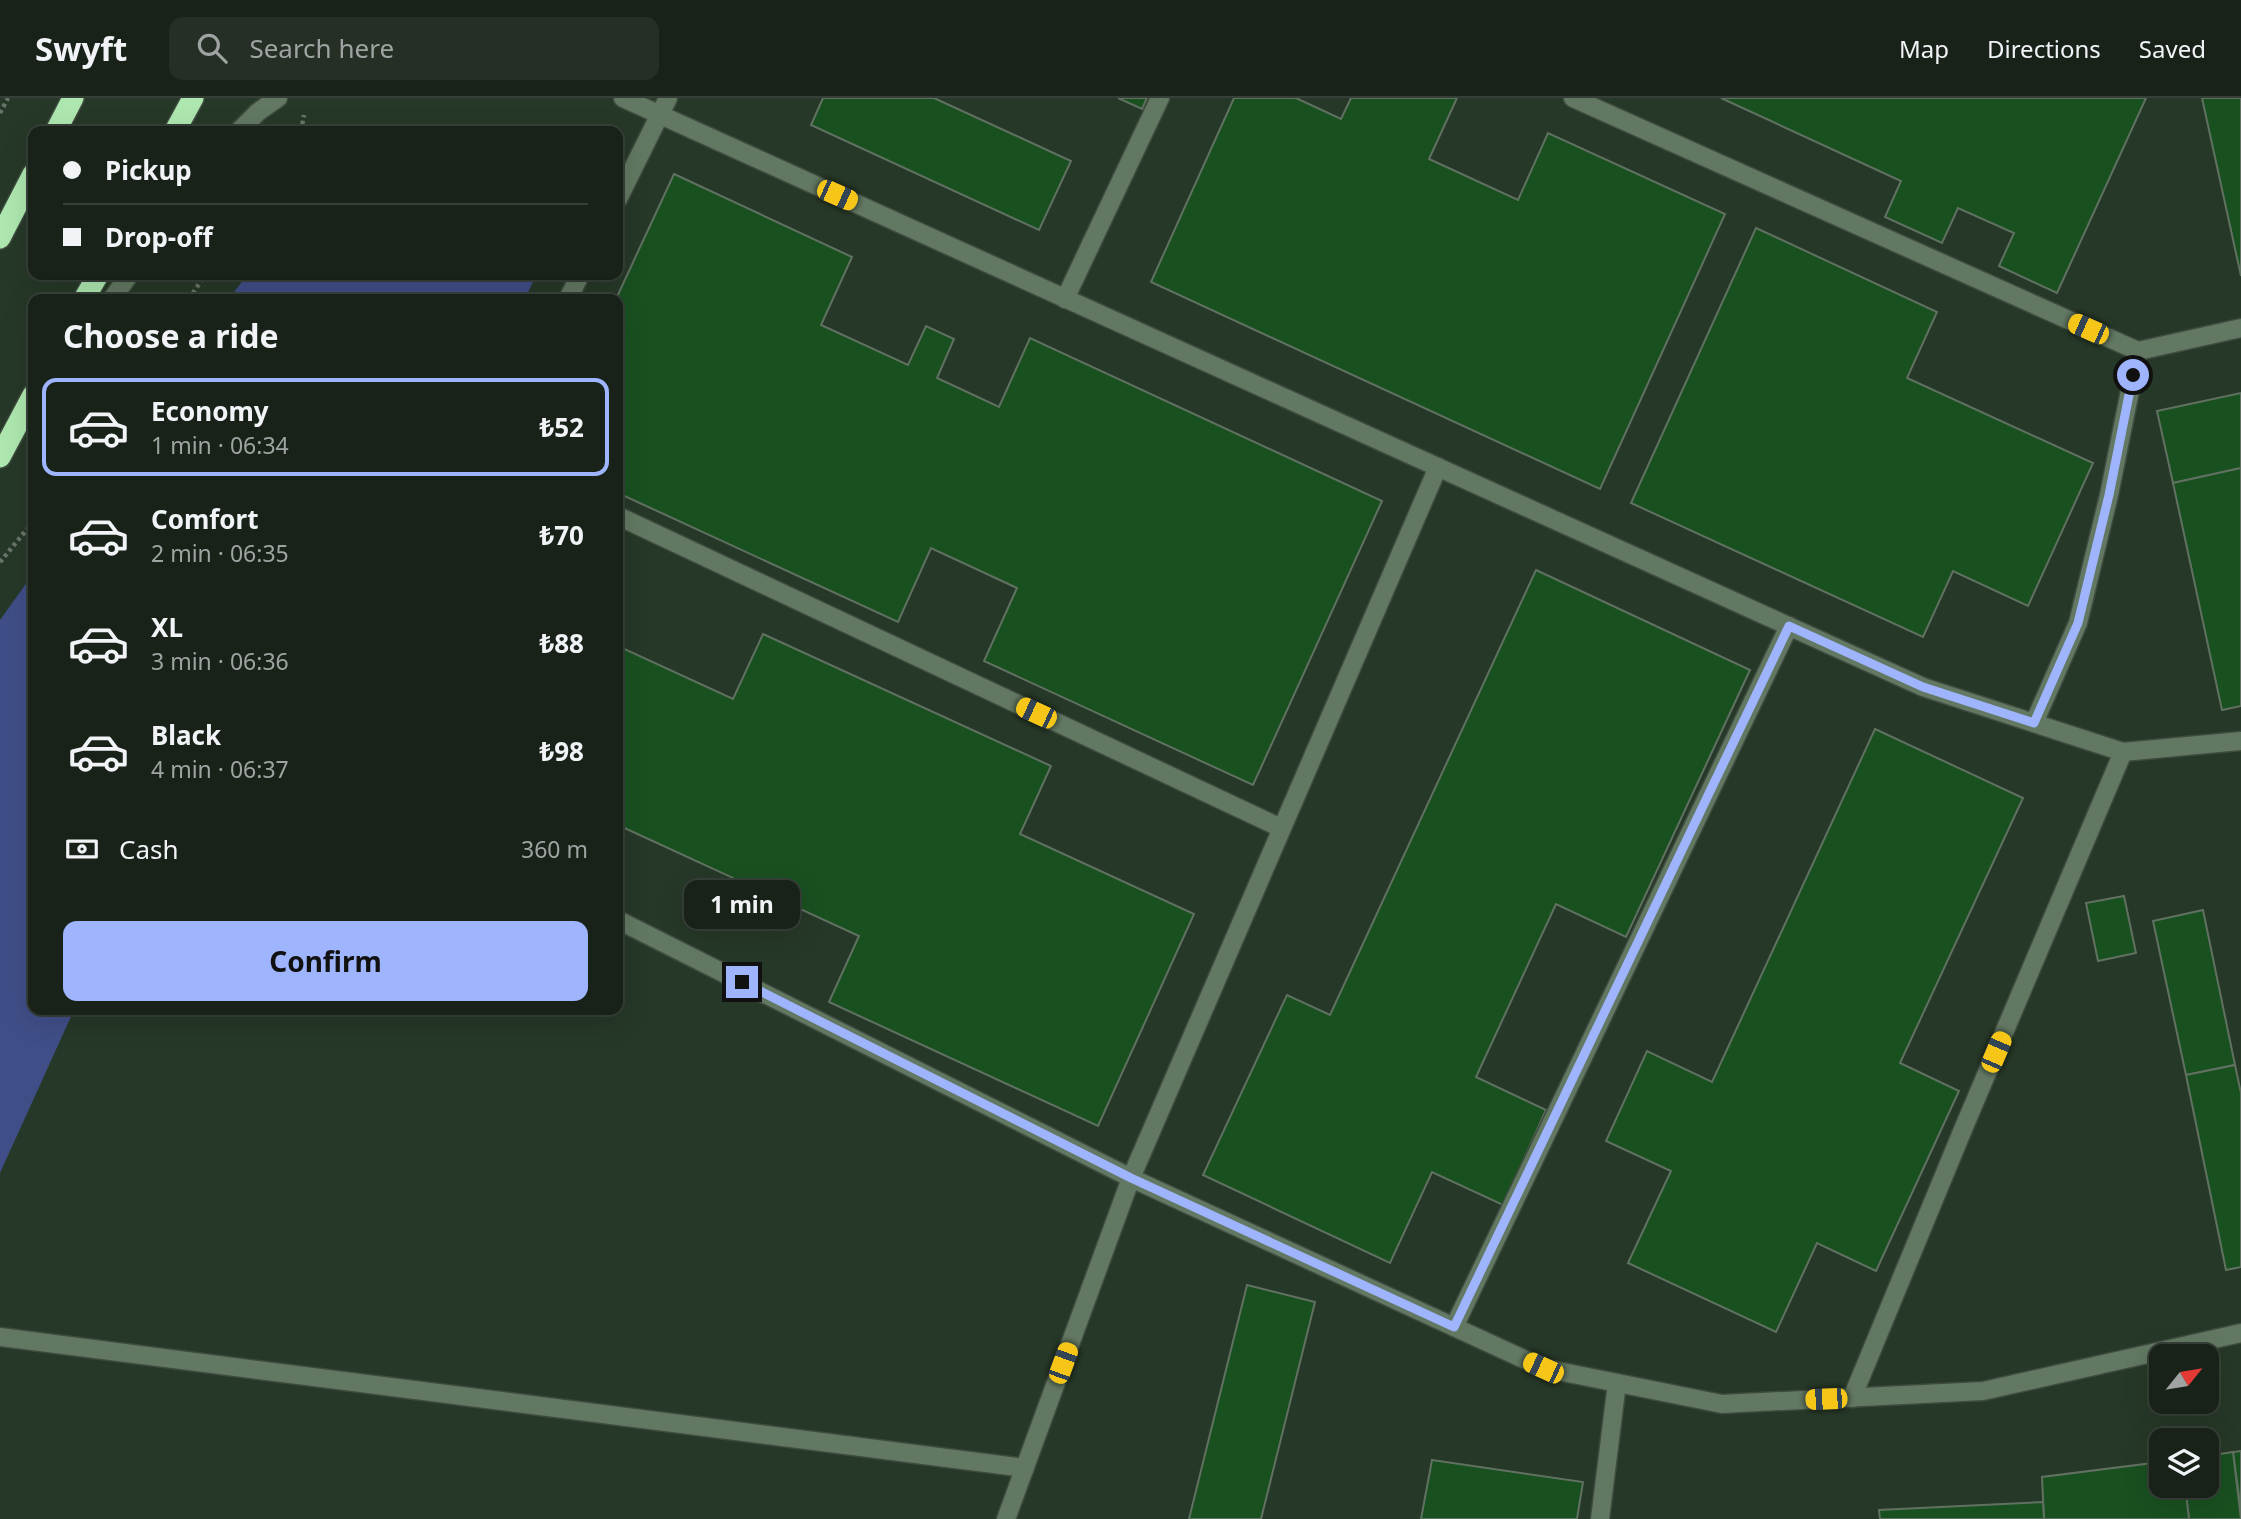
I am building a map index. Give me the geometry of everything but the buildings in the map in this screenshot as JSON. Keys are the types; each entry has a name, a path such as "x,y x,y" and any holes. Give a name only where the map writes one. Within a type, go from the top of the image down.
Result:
{"highway":[{"path":"58,126 73,98"},
{"path":"178,126 193,98"},
{"path":"0,238 28,184"},
{"path":"0,457 28,404"}],"street":[{"path":"244,126 278,98"},
{"path":"623,98 1923,687 2123,752 2241,741"},
{"path":"623,189 667,98"},
{"path":"1065,299 1160,98"},
{"path":"1573,98 2138,351 2241,328"},
{"path":"2034,723 2078,623 2109,495 2138,351"},
{"path":"0,465 28,423"},
{"path":"1006,1519 1131,1178 1437,467"},
{"path":"623,518 1281,828"},
{"path":"1454,1327 1789,626"},
{"path":"1852,1398 2123,752"},
{"path":"623,923 1131,1178 1543,1368 1722,1404 1852,1398 1983,1391 2241,1333"},
{"path":"0,1337 1025,1468"},
{"path":"1600,1519 1617,1383"}],"path":[{"path":"0,113 8,98"},
{"path":"0,562 28,528"}],"shaded area":[{"path":"0,98 2241,98 2241,1519 0,1519"},
{"path":"243,280 534,280 527,294 233,294"},
{"path":"28,581 28,1015 72,1015 0,1173 0,620"}],"route":[{"path":"742,982 1131,1178 1454,1327 1789,626 1923,687 2034,723 2078,623 2109,495 2133,375"}]}
